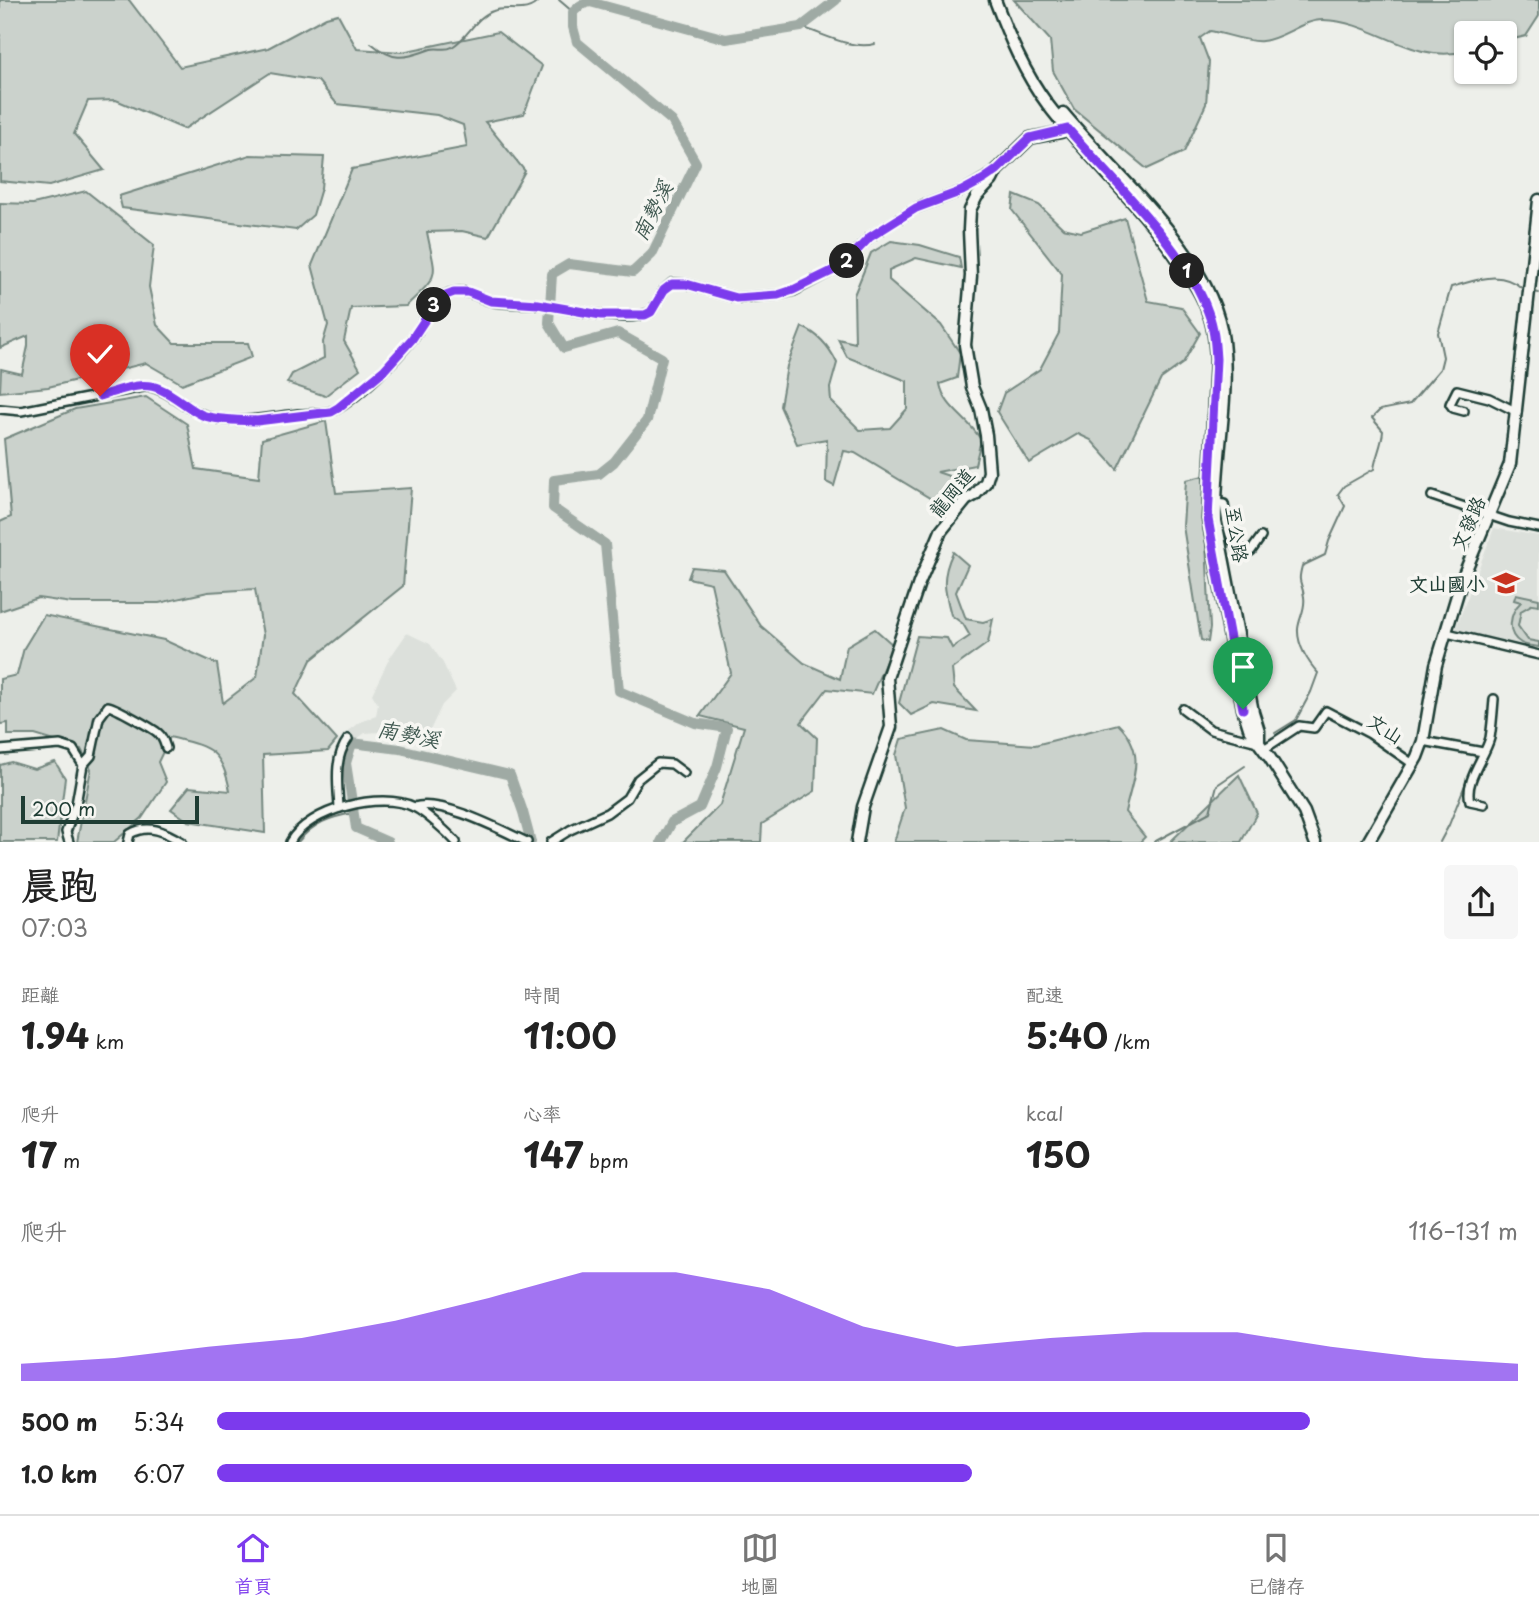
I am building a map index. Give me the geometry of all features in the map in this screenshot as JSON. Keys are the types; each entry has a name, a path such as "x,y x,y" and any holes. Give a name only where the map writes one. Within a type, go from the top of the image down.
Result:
{"street":[{"path":"995,0 1013,47 1031,81 1071,128"},
{"path":"1002,0 1023,53 1071,128"},
{"name":"龍岡道","path":"857,842 863,807 891,727 887,678 919,583 941,531 966,500 975,495 986,482 989,472 986,435 981,409 972,387 965,345 971,276 971,210 977,196 992,180 997,170 1030,138 1071,128"},
{"name":"至公路","path":"1071,128 1155,221 1197,280 1208,310 1214,333 1216,359 1216,521 1243,709 1250,731 1304,812 1315,842"},
{"path":"0,409 21,411 148,386 159,388 205,416 216,418 257,421 331,412 384,370 412,339 436,303 454,292 468,292 491,301 538,304 601,315 645,315 651,312 664,290 672,284 686,284 736,298 778,295 836,269 870,237 916,208 962,191 997,170"},
{"name":"文發路","path":"1368,842 1413,764 1423,741 1436,665 1462,579 1510,464 1535,265 1539,200"},
{"path":"1464,411 1452,408 1450,404 1457,390 1489,398 1517,412"},
{"name":"至公路","path":"1216,429 1208,519 1224,584"},
{"path":"1432,496 1539,528"},
{"path":"1216,503 1224,504 1233,542 1238,548 1251,551 1261,537"},
{"path":"1447,633 1539,655"},
{"path":"1483,804 1470,801 1468,793 1489,741 1494,699"},
{"path":"69,842 66,832 76,804 83,765 91,756 99,718 108,706 114,706 123,714 155,730 161,735 166,748"},
{"path":"1183,709 1211,730 1261,745"},
{"name":"文山","path":"1261,745 1299,726 1314,728 1326,710 1370,734 1413,764"},
{"path":"341,807 338,763 342,747 348,739"},
{"path":"1423,741 1483,752"},
{"path":"0,750 60,746 73,750 83,765"},
{"path":"551,842 619,805 627,798 638,779 658,763 672,764 684,773"},
{"path":"294,840 312,820 341,807 377,802 414,807 424,804 474,817 527,842"},
{"path":"414,807 456,842"},
{"path":"128,842 130,834 144,827 158,829 182,842"}],"shaded area":[{"path":"0,0 129,0 180,67 268,48 326,17 338,14 357,49 402,52 498,32 542,66 524,114 485,122 525,171 488,237 462,231 427,232 433,259 433,274 426,287 406,306 351,308 344,341 360,369 325,396 287,383 292,374 324,358 323,342 328,325 312,265 352,169 467,147 463,125 437,115 337,104 318,81 270,73 184,129 116,100 88,101 74,134 104,170 49,186 0,181"},
{"path":"1014,0 1539,0 1539,16 1526,36 1517,38 1517,21 1454,21 1454,53 1446,54 1411,48 1360,27 1323,20 1262,41 1250,41 1210,31 1200,38 1209,62 1206,104 1184,152 1147,169 1074,109 1053,71 1050,40"},
{"path":"250,155 324,157 321,188 313,215 296,230 122,208 119,196"},
{"path":"86,191 154,245 149,287 157,325 174,343 248,343 252,357 182,384 146,363 48,387 0,392 1,369 22,374 28,336 0,348 0,203 33,204"},
{"path":"1014,195 1039,205 1063,228 1081,232 1125,218 1148,301 1181,307 1200,333 1183,363 1161,379 1117,469 1091,440 1078,434 1029,463 997,412 1004,393 1040,369 1059,333 1062,274 1012,210"},
{"path":"891,241 920,245 959,257 961,268 916,258 889,270 889,280 941,325 960,353 957,378 940,384 952,407 981,440 975,465 937,472 979,486 948,509 855,453 844,451 834,486 826,482 827,439 797,444 780,406 787,366 802,327 818,337 834,357 837,363 830,388 831,401 860,430 890,428 907,409 907,381 847,357 838,339 855,343 854,295 871,253"},
{"path":"146,397 187,424 196,469 259,478 262,439 326,421 336,493 411,488 403,586 311,660 295,694 337,740 328,751 263,755 265,833 188,821 171,809 189,787 230,791 223,766 212,752 170,737 158,762 166,782 142,818 114,842 77,842 91,769 81,749 35,735 8,735 8,723 0,724 0,679 17,675 24,648 44,615 164,640 217,664 223,703 257,677 263,635 255,589 208,592 159,603 72,603 38,598 0,611 0,522 11,517 4,439 75,409"},
{"path":"1203,476 1210,628 1208,642 1201,640 1183,526 1186,480"},
{"name":"文山國小","path":"1494,528 1539,536 1539,648 1455,630"},
{"path":"953,552 968,565 956,592 966,619 983,622 993,619 988,643 952,669 954,688 976,711 934,704 911,715 899,703 917,636 947,638 952,648 970,636 963,624 951,615 947,598 945,576"},
{"path":"692,567 724,570 761,626 804,663 840,679 847,646 875,629 893,645 872,694 827,689 801,723 817,738 815,791 762,824 761,842 683,842 720,805 744,727 700,716 731,673 711,583 688,578"},
{"path":"1516,594 1539,599 1539,605 1533,604 1521,611 1518,626 1528,640 1539,642 1539,647 1523,644 1513,634 1512,617 1521,602 1514,600"},
{"path":"407,633 430,644 443,663 456,691 442,705 423,745 381,732 365,733 354,741 344,735 358,723 376,716 378,704 372,694 389,659"},
{"path":"1118,724 1127,734 1135,755 1134,776 1125,812 1145,837 1140,842 894,842 905,808 896,755 901,739 944,730 966,740 1035,745"},
{"path":"11,762 34,769 55,762 65,778 57,842 0,842 0,765"},
{"path":"1239,775 1257,813 1241,842 1170,842"}],"waterway":[{"path":"371,43 387,54 400,57 450,48 487,14 499,9 529,8 539,0"},
{"path":"559,0 573,12"},
{"name":"南勢溪","path":"661,842 672,822 700,807 717,767 727,728 695,723 619,691 605,544 553,508 554,480 599,474 614,462 647,420 662,358 618,333 564,348 549,323 552,274 569,264 633,272 652,254 696,163 672,121 577,42 573,12 590,2 726,39 801,27 836,0"},
{"path":"801,27 847,43 875,44"},
{"path":"1275,733 1296,720 1318,673 1304,653 1298,635 1304,601 1300,580 1302,566 1325,555 1345,506 1338,494 1344,486 1374,469 1383,431 1372,418 1380,410 1410,404 1440,369 1443,357 1438,333 1451,287 1480,279 1497,278 1506,279 1523,289"},
{"path":"1534,292 1539,293"},
{"name":"南勢溪","path":"388,842 356,828 346,763 352,743 400,749 510,775 531,842"},
{"path":"1440,842 1476,757"},
{"path":"1154,842 1210,812 1217,785 1245,766"},
{"path":"298,842 323,822 354,813"}],"place":[{"name":"文山國小","path":"1506,583"}],"route":[{"path":"100,396 148,386 159,388 205,416 257,421 331,412 384,370 412,339 436,303 454,292 468,292 503,303 538,304 601,315 635,316 651,312 664,290 672,284 686,284 736,298 778,295 836,269 870,237 916,208 962,191 984,179 1030,138 1068,129 1152,224 1194,282 1208,310 1214,333 1216,359 1208,519 1243,709"}]}
